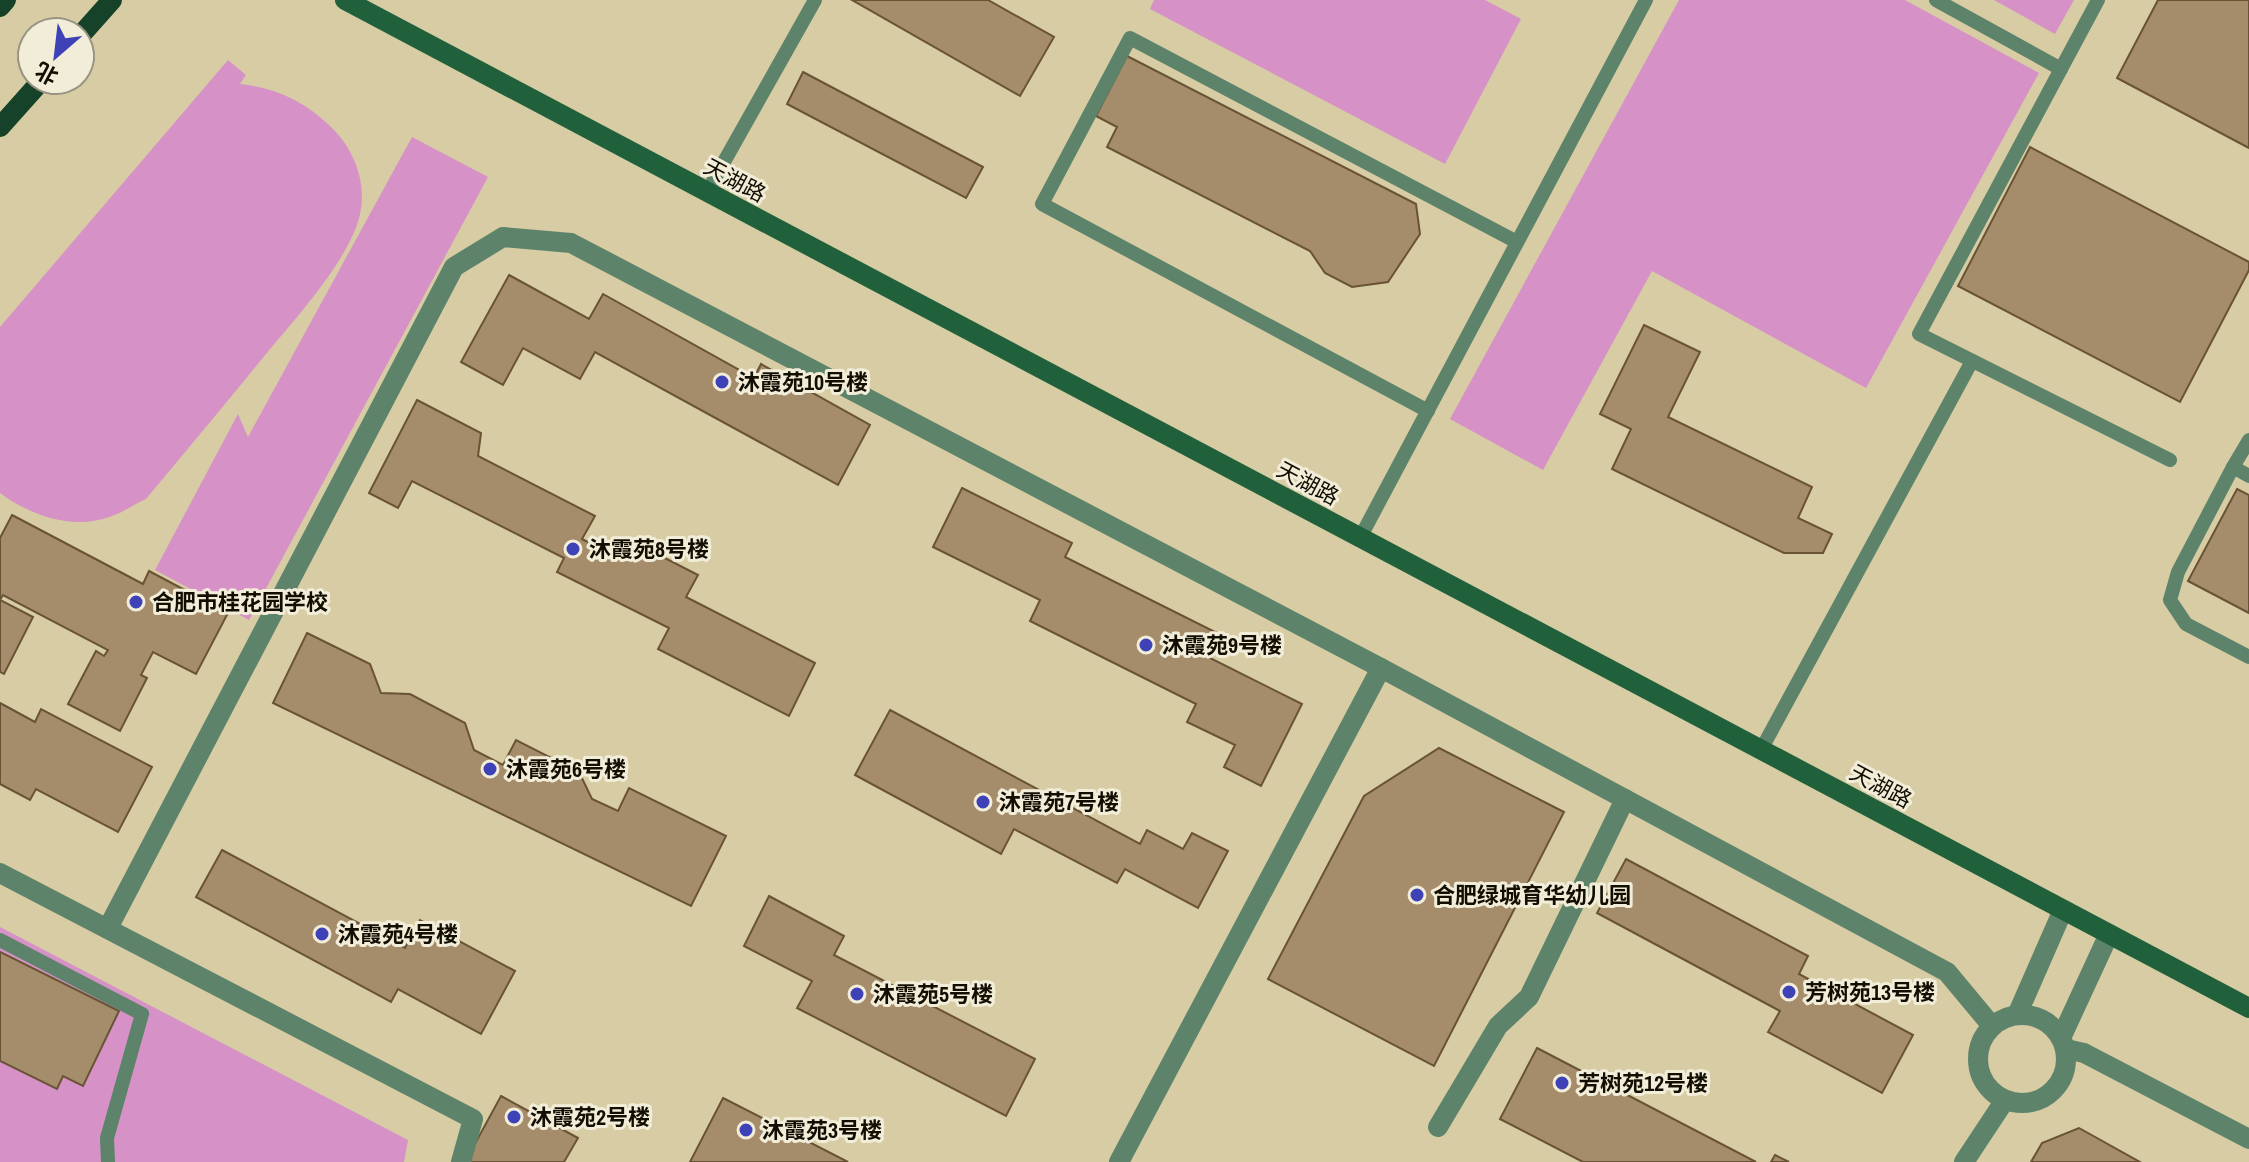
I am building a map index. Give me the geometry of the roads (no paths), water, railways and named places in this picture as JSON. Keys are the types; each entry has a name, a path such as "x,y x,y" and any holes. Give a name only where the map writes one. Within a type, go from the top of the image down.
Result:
{"main road":[{"path":"0,7 6,0"},
{"path":"96,18 112,0"},
{"path":"0,127 28,96"}],"street":[{"name":"天湖路","path":"345,0 2249,1008"},
{"path":"108,928 454,267 503,237 571,243 1381,668 1947,972 1992,1026"},
{"path":"1119,1162 1381,668"},
{"path":"1438,1127 1498,1026 1529,997 1625,799"},
{"path":"0,873 473,1119 461,1162"},
{"path":"2017,1015 2063,910"},
{"path":"2109,934 2064,1044 2065,1071 2055,1089 2026,1103 2005,1100 1990,1089 1981,1075 1978,1057 1982,1040 1992,1026 2017,1015 2042,1019 2064,1044 2249,1139"},
{"path":"1964,1162 2005,1100"}],"lane":[{"path":"707,192 815,0"},
{"path":"1360,538 1646,0"},
{"path":"1936,0 2061,69"},
{"path":"2098,0 1919,334 2170,460"},
{"path":"1428,411 1042,204 1130,38 1517,242"},
{"path":"1761,750 1972,361"},
{"path":"2249,440 2178,572 2170,600 2186,624 2249,657"},
{"path":"2233,467 2249,476"},
{"path":"0,940 142,1014 107,1138 108,1162"}],"place":[{"name":"沐霞苑10号楼","path":"722,382"},
{"name":"沐霞苑8号楼","path":"573,549"},
{"name":"合肥市桂花园学校","path":"136,602"},
{"name":"沐霞苑9号楼","path":"1146,645"},
{"name":"沐霞苑6号楼","path":"490,769"},
{"name":"沐霞苑7号楼","path":"983,802"},
{"name":"合肥绿城育华幼儿园","path":"1417,895"},
{"name":"沐霞苑4号楼","path":"322,934"},
{"name":"芳树苑13号楼","path":"1789,992"},
{"name":"沐霞苑5号楼","path":"857,994"},
{"name":"芳树苑12号楼","path":"1562,1083"},
{"name":"沐霞苑2号楼","path":"514,1117"},
{"name":"沐霞苑3号楼","path":"746,1130"}]}
